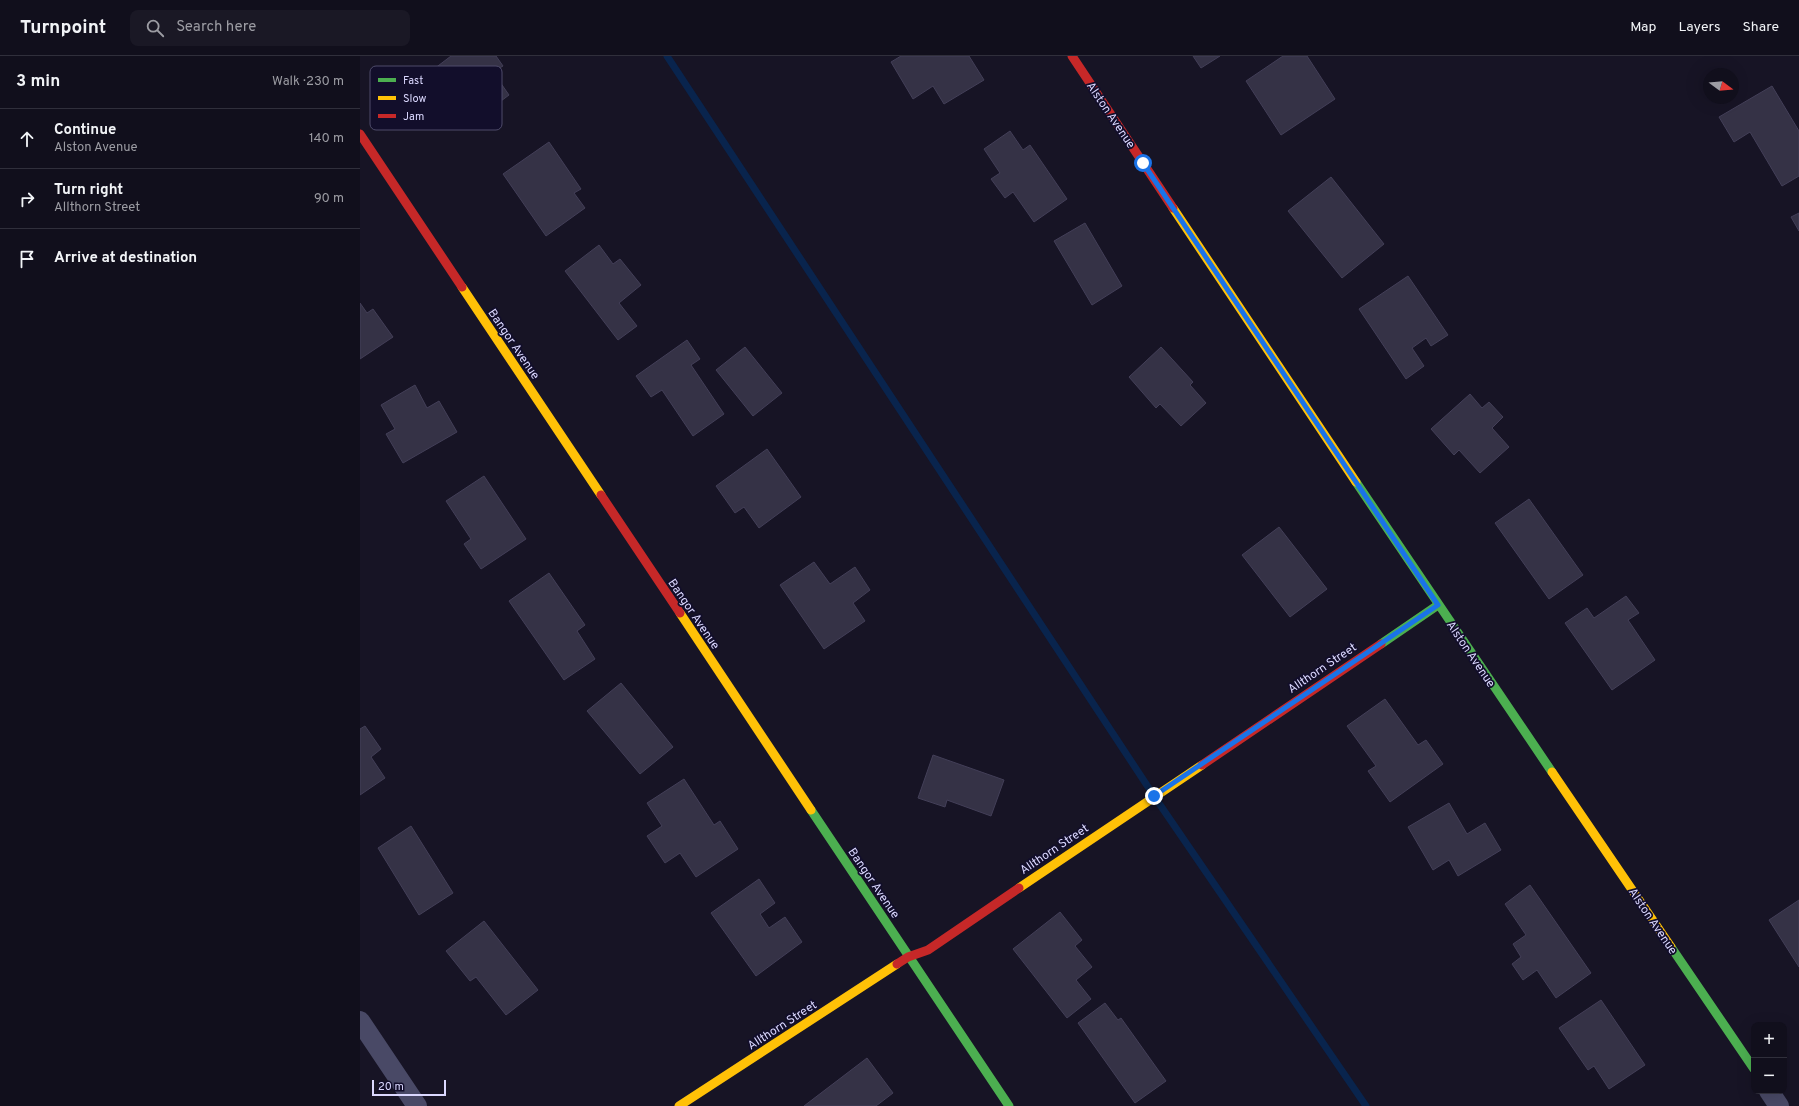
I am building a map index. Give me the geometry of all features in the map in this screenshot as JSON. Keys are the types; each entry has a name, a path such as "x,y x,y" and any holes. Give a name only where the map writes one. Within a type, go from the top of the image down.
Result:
{"street":[{"name":"Alston Avenue","path":"1072,56 1438,605 1751,1065"},
{"name":"Bangor Avenue","path":"360,134 908,957 1009,1106"},
{"name":"Allthorn Street","path":"679,1106 908,957 928,950 1438,605"},
{"path":"360,1021 418,1106"},
{"path":"1771,1094 1779,1106"}],"building":[{"path":"451,56 496,56 503,66 502,67 438,66"},
{"path":"901,56 969,56 984,80 944,104 933,86 913,99 891,62"},
{"path":"1193,56 1220,56 1201,68"},
{"path":"1283,56 1307,56 1335,99 1281,135 1246,81"},
{"path":"502,85 509,95 502,100"},
{"path":"1772,86 1799,131 1799,176 1782,186 1750,132 1734,142 1719,117"},
{"path":"1010,131 1023,150 1030,145 1067,199 1034,222 1013,192 1005,198 991,179 1000,173 984,149"},
{"path":"549,142 581,189 574,193 585,208 546,236 503,174"},
{"path":"1331,177 1384,244 1342,278 1288,211"},
{"path":"1799,213 1799,231 1791,217"},
{"path":"1085,223 1122,286 1092,305 1054,241"},
{"path":"599,245 613,264 620,259 641,285 619,303 637,326 618,340 565,271"},
{"path":"1408,276 1448,335 1431,346 1426,338 1412,348 1424,366 1406,379 1359,309"},
{"path":"360,303 367,313 373,309 393,337 360,359"},
{"path":"687,340 700,359 691,365 724,414 693,436 662,390 651,397 636,376"},
{"path":"745,347 782,393 753,416 716,370"},
{"path":"1161,347 1193,382 1190,385 1206,403 1181,426 1160,404 1156,408 1129,377"},
{"path":"415,385 427,408 439,401 457,432 403,463 386,434 395,429 381,405"},
{"path":"1470,394 1482,408 1489,402 1503,417 1492,428 1509,447 1480,473 1459,450 1454,455 1431,429"},
{"path":"767,449 801,497 759,528 744,507 735,513 716,486"},
{"path":"484,476 526,539 481,569 464,544 471,539 446,501"},
{"path":"1529,499 1583,575 1549,599 1495,523"},
{"path":"1279,527 1327,589 1290,617 1242,555"},
{"path":"814,562 830,584 855,567 870,590 853,603 865,621 824,649 780,585"},
{"path":"549,573 585,625 577,631 595,659 564,680 509,601"},
{"path":"1626,596 1639,613 1628,620 1655,660 1612,690 1565,623 1587,608 1594,618"},
{"path":"621,683 673,747 640,774 587,711"},
{"path":"1385,699 1418,745 1426,740 1443,764 1390,802 1368,771 1376,766 1347,726"},
{"path":"365,726 381,749 371,757 385,778 360,795 360,729"},
{"path":"933,755 1004,780 991,816 947,800 945,807 918,798"},
{"path":"684,779 714,825 720,821 738,849 696,877 680,853 665,863 647,836 662,826 647,803"},
{"path":"1449,803 1467,834 1485,823 1501,850 1458,876 1449,860 1433,870 1408,827"},
{"path":"411,826 453,893 419,915 378,848"},
{"path":"759,879 775,903 760,914 769,928 785,917 802,942 756,976 711,913"},
{"path":"1530,885 1591,973 1556,998 1537,970 1523,980 1512,964 1521,957 1513,944 1526,935 1505,904"},
{"path":"1799,900 1799,967 1769,920"},
{"path":"1060,912 1082,940 1075,946 1092,967 1076,980 1091,999 1067,1018 1013,949"},
{"path":"484,921 538,990 506,1015 476,977 470,981 446,951"},
{"path":"1601,1000 1645,1065 1609,1089 1594,1066 1588,1070 1559,1028"},
{"path":"1105,1003 1118,1020 1121,1018 1166,1081 1135,1103 1078,1023"},
{"path":"867,1058 893,1093 876,1106 804,1106"}],"waterway":[{"path":"667,56 1154,796 1366,1106"}],"traffic: fast":[{"path":"1356,482 1552,772"},
{"path":"1381,644 1438,605"},
{"path":"811,810 1009,1106"},
{"path":"1671,947 1751,1065"}],"traffic: slow":[{"path":"1173,208 1356,482"},
{"path":"462,287 601,495"},
{"path":"680,613 811,810"},
{"path":"1019,888 1202,765"},
{"path":"1552,772 1671,947"},
{"path":"679,1106 897,964"}],"traffic: jam":[{"path":"1072,56 1173,208"},
{"path":"360,134 462,287"},
{"path":"601,495 680,613"},
{"path":"1202,765 1381,644"},
{"path":"897,964 908,957 928,950 1019,888"}],"route":[{"path":"1143,163 1438,605 1154,796"}]}
